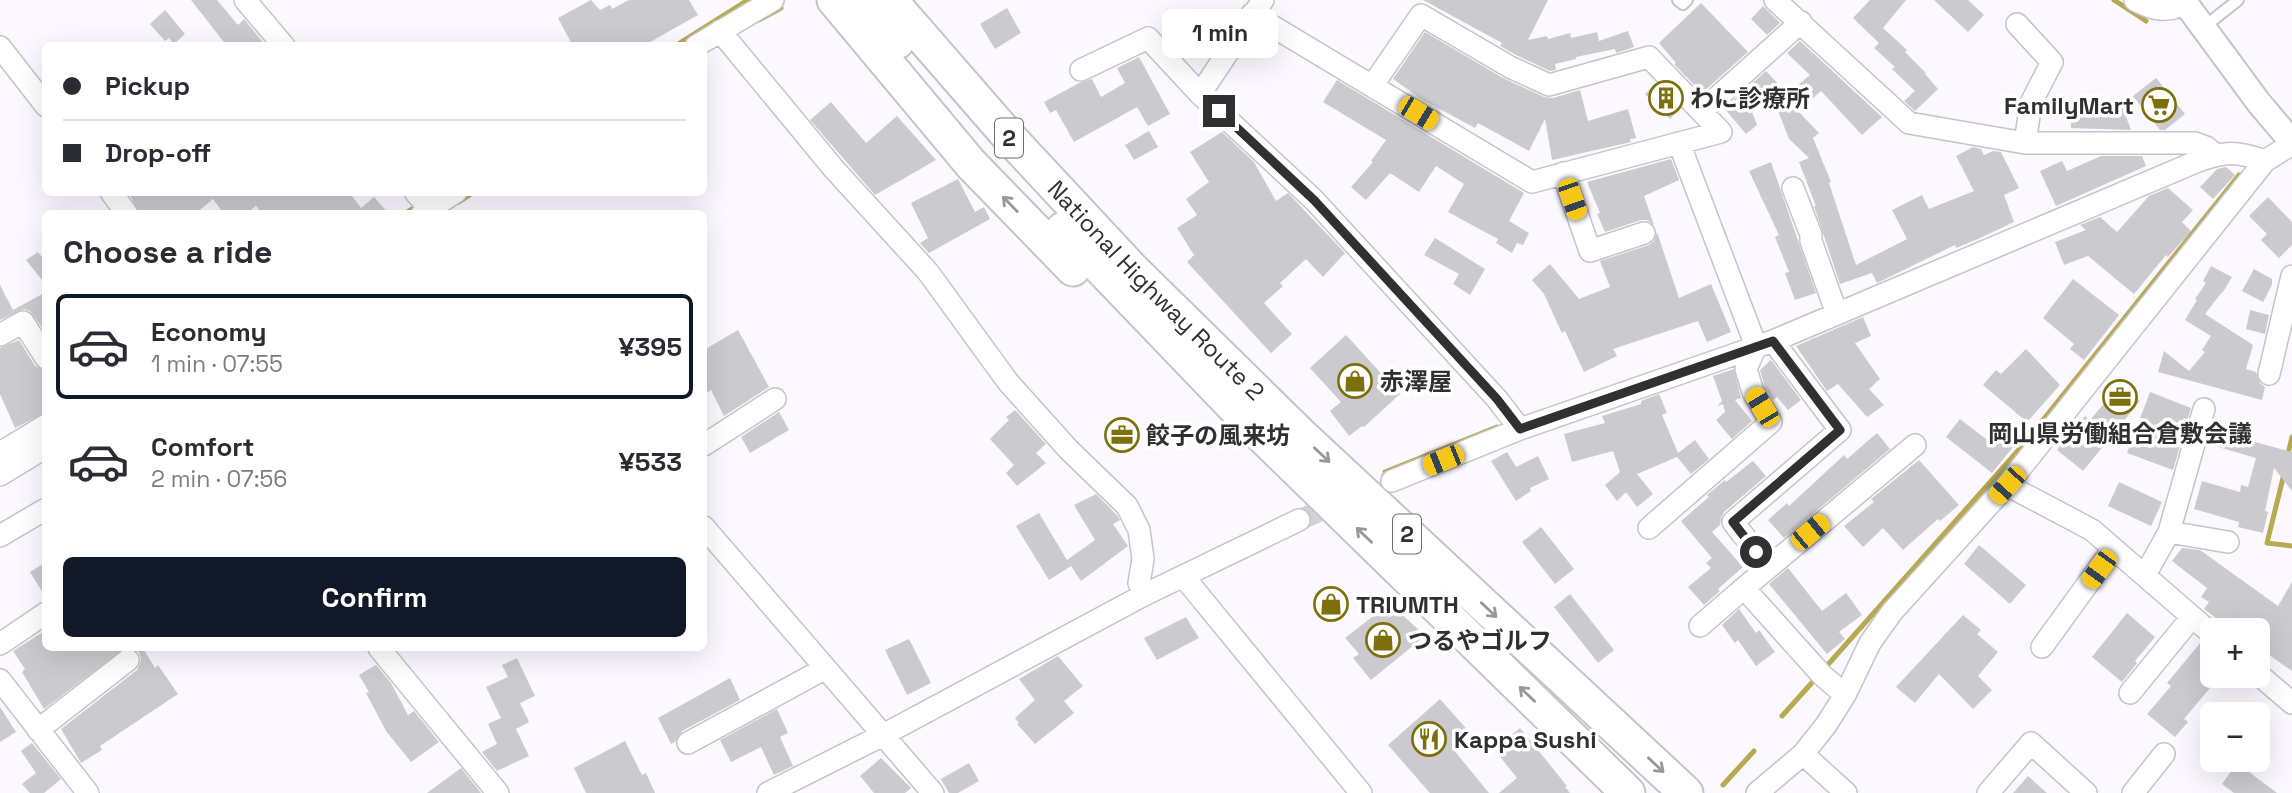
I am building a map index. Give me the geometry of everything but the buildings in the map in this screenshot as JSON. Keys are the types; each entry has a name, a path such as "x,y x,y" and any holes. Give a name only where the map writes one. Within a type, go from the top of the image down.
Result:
{"highway":[{"path":"834,0 971,164 1058,255 1227,418 1257,431"},
{"name":"National Highway Route 2","path":"861,0 1002,163 1123,294 1257,431 1628,793"},
{"name":"National Highway Route 2","path":"890,0 1010,138 1133,270 1299,433 1686,793"},
{"path":"912,0 1114,230 1133,270"}],"street":[{"path":"245,0 281,42"},
{"path":"707,42 723,37 773,0"},
{"path":"1757,793 1802,754 1826,725 1845,695 1871,643 1892,612 2007,485 2265,161 2292,143 2184,2 2175,9 2162,10 2149,8 2135,0"},
{"path":"1782,2 1909,124 2025,143 2194,143 2206,147 2216,155"},
{"path":"1200,94 1257,7 1372,86 1532,182 1721,132 1649,57 1549,85 1510,67 1421,15 1372,86"},
{"path":"1702,111 1801,22"},
{"path":"2017,24 2052,62 2031,103 2025,143"},
{"path":"723,37 834,169 928,272 1008,382 1069,450 1127,506 1139,530 1143,559 1142,590"},
{"path":"1081,70 1148,38 1200,94 1314,200 1516,424"},
{"path":"0,47 42,101"},
{"path":"1679,143 1759,342 1840,430 1733,522 1768,567"},
{"path":"1392,481 1516,424 1641,389 2216,155 2234,152 2265,161"},
{"path":"1563,173 1590,251 1644,233"},
{"path":"1793,188 1835,309"},
{"path":"431,210 450,196"},
{"path":"2269,374 2292,275"},
{"path":"0,335 23,322 42,352"},
{"path":"1649,528 1771,422 1754,392 1746,369 1759,342"},
{"path":"707,443 775,399"},
{"path":"2145,575 2169,533 2204,409"},
{"path":"7,455 42,428"},
{"path":"1700,626 1915,445"},
{"path":"7,455 42,448"},
{"path":"2007,485 2092,530 2200,624"},
{"path":"0,536 42,511"},
{"path":"768,793 883,735 1142,590 1183,576 1299,520"},
{"path":"707,531 933,793"},
{"path":"2169,533 2228,542"},
{"path":"2042,648 2113,549"},
{"path":"1183,576 1361,793"},
{"path":"1744,588 1819,672 1845,695"},
{"path":"0,644 42,616"},
{"path":"2130,693 2192,617"},
{"path":"381,651 498,793"},
{"path":"38,730 128,660"},
{"path":"688,743 824,669"},
{"path":"0,680 88,793"},
{"path":"2270,684 2292,703"},
{"path":"1988,793 2031,743 2086,793"},
{"path":"1802,754 1846,793"},
{"path":"2133,793 2164,754"}],"lane":[{"path":"1678,0 1684,4 1687,0"},
{"path":"2204,27 2238,0"}],"waterway":[{"path":"681,42 748,0"},
{"path":"2114,0 2146,21"},
{"path":"759,20 781,8"},
{"path":"1824,669 2023,445 2239,175"},
{"path":"459,202 468,196"},
{"path":"1385,472 1497,427"},
{"path":"2287,458 2292,437"},
{"path":"2284,474 2267,543 2292,546"},
{"path":"1782,716 1817,677"},
{"path":"1723,785 1754,751"}],"tunnel":[{"path":"1299,520 1392,481"}],"place":[{"name":"わに診療所","path":"1666,98"},
{"name":"FamilyMart","path":"2159,105"},
{"name":"赤澤屋","path":"1355,381"},
{"name":"岡山県労働組合倉敷会議","path":"2120,397"},
{"name":"餃子の風来坊","path":"1122,435"},
{"name":"TRIUMTH","path":"1331,604"},
{"name":"つるやゴルフ","path":"1383,640"},
{"name":"Kappa Sushi","path":"1429,739"}],"route":[{"path":"1219,111 1314,200 1497,399 1520,429 1773,341 1840,430 1733,522 1756,552"}]}
